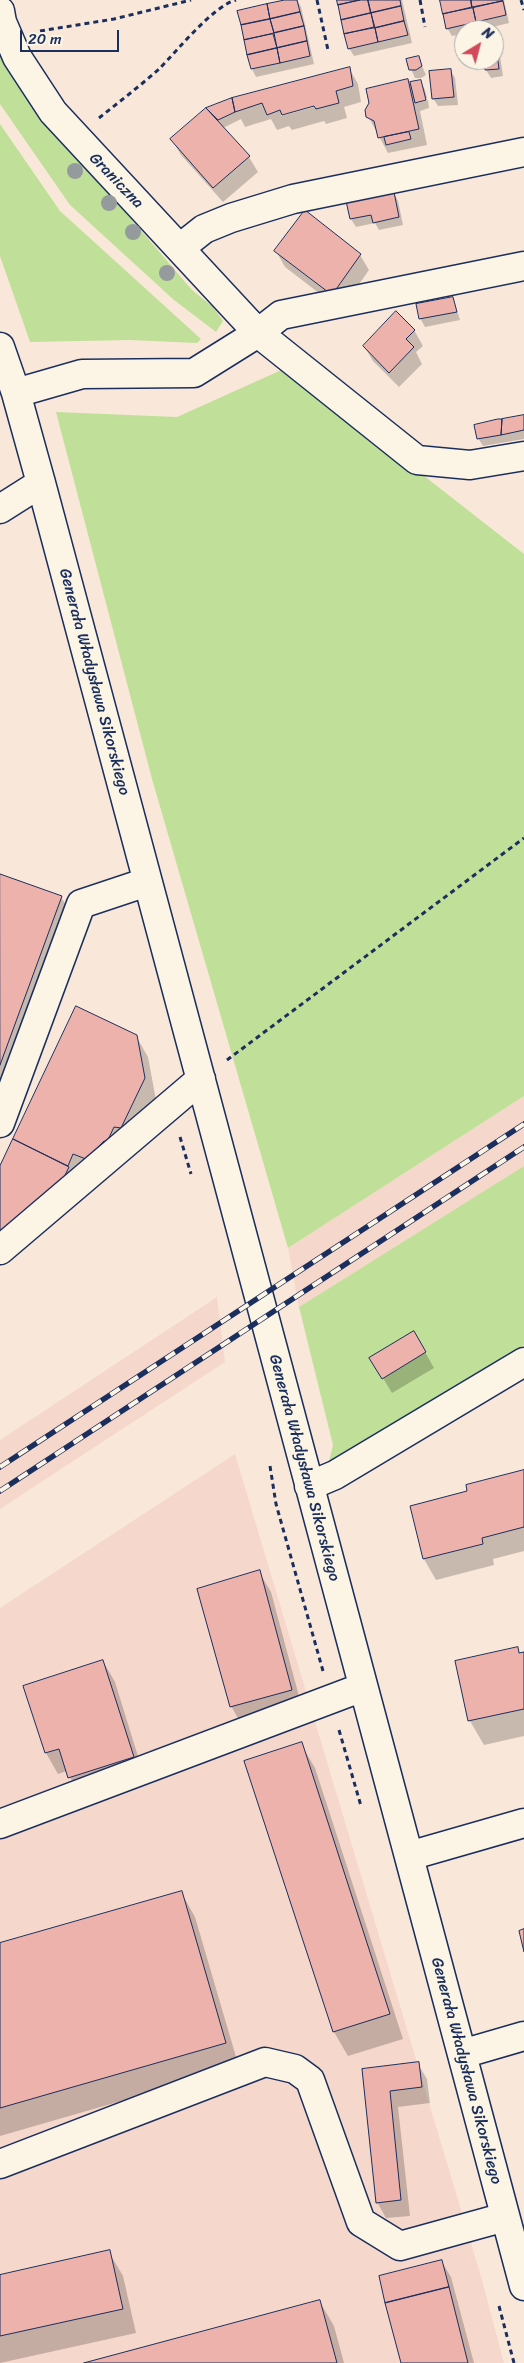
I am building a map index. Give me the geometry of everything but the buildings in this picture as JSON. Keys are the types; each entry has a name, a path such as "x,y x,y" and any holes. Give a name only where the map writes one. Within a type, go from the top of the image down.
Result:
{"street":[{"name":"Graniczna","path":"4,23 17,57 53,112 258,333 416,460 470,465 524,456"},
{"path":"180,248 204,229 231,218 293,199 524,152"},
{"path":"16,393 82,374 194,373 258,333 281,315 524,266"},
{"name":"Generała Władysława Sikorskiego","path":"0,347 16,393 41,482 524,2286"},
{"path":"0,510 41,482"},
{"path":"0,1123 81,904 147,882"},
{"path":"0,1250 201,1079"},
{"path":"309,1486 335,1475 524,1362"},
{"path":"0,1824 363,1687"},
{"path":"409,1856 524,1823"},
{"path":"462,2054 524,2036"},
{"path":"0,2164 265,2062 295,2069 310,2080 361,2222 400,2246 506,2217"}],"path":[{"path":"4,23 114,19 191,0"},
{"path":"74,136 158,70 204,23 229,2 236,0"},
{"path":"317,0 328,50"},
{"path":"420,0 425,27"},
{"path":"521,0 524,10"},
{"path":"201,1079 524,838"}],"shaded area":[{"path":"524,1096 524,1166 299,1307 288,1248"},
{"path":"217,1297 225,1362 0,1509 0,1440"},
{"path":"235,1454 482,2280 504,2363 0,2363 0,1608"}],"green space":[{"path":"0,47 15,80 40,113 192,290 213,307 223,321 216,332 174,300 70,205 0,104"},
{"path":"0,124 60,211 201,339 197,343 130,340 30,342 0,256"},
{"path":"286,368 524,554 524,1096 288,1248 152,779 56,412 177,417"},
{"path":"524,1166 524,1345 329,1462 333,1445 299,1307"}],"railway":[{"path":"0,1467 524,1124"},
{"path":"0,1491 524,1147"}]}
